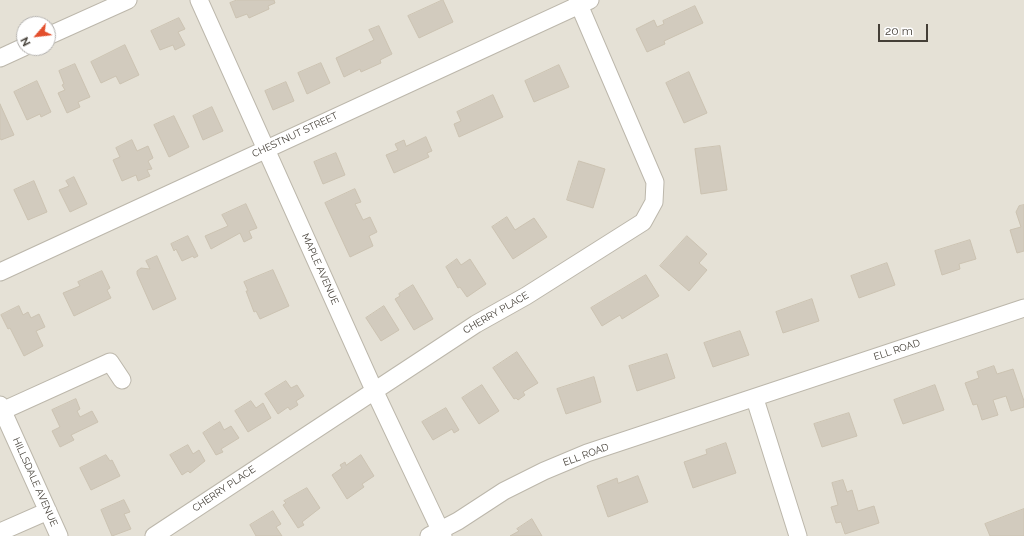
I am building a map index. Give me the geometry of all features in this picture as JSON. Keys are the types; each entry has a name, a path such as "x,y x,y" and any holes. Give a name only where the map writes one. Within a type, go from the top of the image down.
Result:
{"street":[{"path":"56,32 128,0"},
{"name":"MAPLE AVENUE","path":"199,0 437,534"},
{"name":"CHESTNUT STREET","path":"0,272 582,2"},
{"name":"CHERRY PLACE","path":"154,536 476,324 533,292 643,222 654,202 656,182 582,2"},
{"path":"0,58 16,51"},
{"name":"ELL ROAD","path":"437,534 504,492 544,471 587,453 755,399 1024,308"},
{"path":"1,408 110,362 122,380"},
{"path":"755,399 798,536"},
{"name":"HILLSDALE AVENUE","path":"1,408 59,536"},
{"path":"0,532 48,511"}],"shaded area":[{"path":"0,0 1024,0 1024,536 0,536"}],"building":[{"path":"237,0 274,0 275,3 268,6 269,9 249,18 247,14 236,18 230,3"},
{"path":"443,0 453,22 419,38 408,16"},
{"path":"695,6 703,23 664,41 665,44 647,52 636,29 654,20 657,27 664,24 663,21"},
{"path":"179,18 185,29 178,32 185,45 175,50 173,45 160,50 151,31"},
{"path":"379,26 392,54 380,60 381,63 361,72 360,69 344,77 336,58 374,40 369,30"},
{"path":"125,45 139,75 120,84 116,76 101,83 91,62"},
{"path":"321,63 330,83 307,94 298,73"},
{"path":"75,64 90,97 78,102 80,107 67,113 58,93 65,90 62,85 64,84 59,71"},
{"path":"559,65 569,87 534,102 525,81"},
{"path":"689,72 707,113 684,123 666,83"},
{"path":"37,81 51,112 41,117 40,114 27,120 14,92"},
{"path":"286,82 294,101 273,110 265,91"},
{"path":"493,95 503,117 459,137 454,124 461,121 457,112"},
{"path":"0,104 14,135 1,140 0,138"},
{"path":"212,107 223,131 203,140 193,116"},
{"path":"174,116 189,147 169,157 154,125"},
{"path":"426,137 432,151 427,153 429,157 394,173 386,155 398,150 395,144 404,140 406,146"},
{"path":"132,140 137,151 148,146 153,158 148,161 152,169 147,170 150,176 138,181 136,175 122,181 113,160 120,157 116,148"},
{"path":"720,146 727,190 701,194 695,149"},
{"path":"336,153 345,175 323,184 314,162"},
{"path":"579,161 605,169 593,208 567,200"},
{"path":"74,177 87,204 70,212 59,190 69,186 66,181"},
{"path":"34,181 47,212 28,220 14,190"},
{"path":"355,189 361,202 355,204 363,220 370,217 377,232 369,236 373,246 350,257 325,203"},
{"path":"246,204 257,228 249,231 252,238 244,242 240,233 211,249 205,236 228,226 222,215"},
{"path":"1024,205 1024,251 1017,253 1010,230 1021,227 1016,212 1019,206"},
{"path":"507,217 515,230 534,218 547,237 513,259 492,227"},
{"path":"188,236 198,256 194,258 193,256 182,261 176,249 174,251 171,244"},
{"path":"687,236 707,254 699,263 707,270 689,291 660,266"},
{"path":"970,240 976,259 959,264 960,269 942,275 935,251"},
{"path":"157,256 176,299 153,310 137,271 141,268 150,269 146,261"},
{"path":"457,259 461,265 470,259 486,284 467,297 460,287 458,288 446,267"},
{"path":"887,263 895,285 859,298 851,276"},
{"path":"273,270 289,306 260,319 256,311 254,312 244,282"},
{"path":"102,271 110,288 107,290 111,298 74,316 63,293 80,286 78,282"},
{"path":"646,275 659,296 622,319 620,315 602,326 591,308"},
{"path":"413,285 433,319 414,330 395,299 400,296 399,294"},
{"path":"812,299 819,321 783,333 776,312"},
{"path":"19,306 23,315 28,312 31,318 39,314 45,327 36,331 43,346 24,356 10,328 8,329 1,315"},
{"path":"384,306 399,330 381,341 366,318"},
{"path":"740,331 749,355 713,367 704,343"},
{"path":"517,352 538,383 523,392 525,395 518,400 516,398 514,399 493,368"},
{"path":"667,354 675,378 637,391 629,366"},
{"path":"994,366 997,374 1013,369 1024,401 1024,407 1011,411 1006,396 993,400 998,415 982,420 977,404 973,405 965,383 979,378 977,372"},
{"path":"594,377 601,402 566,414 557,389"},
{"path":"286,381 291,388 297,385 304,396 296,401 298,405 290,410 288,407 278,414 265,394"},
{"path":"482,385 499,411 479,424 462,398"},
{"path":"935,385 944,410 903,424 894,400"},
{"path":"76,399 80,409 77,411 80,417 92,411 98,422 71,435 74,440 60,447 52,431 60,427 52,410"},
{"path":"251,401 256,408 263,403 271,418 248,432 235,411"},
{"path":"446,408 459,430 454,433 452,429 433,440 422,422"},
{"path":"849,413 857,436 822,447 814,424"},
{"path":"220,422 224,430 231,426 239,438 221,449 223,452 216,455 203,433"},
{"path":"726,443 736,473 693,488 684,462 707,454 706,450"},
{"path":"188,445 193,454 199,450 205,461 190,473 188,471 182,475 170,455"},
{"path":"106,455 110,461 112,460 120,476 91,490 80,468"},
{"path":"361,455 374,476 362,484 364,487 347,499 332,475 342,468 340,465 345,462 346,465"},
{"path":"638,476 648,502 608,517 597,486 617,478 618,483"},
{"path":"843,480 847,492 852,490 858,511 874,506 879,523 845,534 841,522 836,523 831,507 838,505 832,483"},
{"path":"307,488 320,508 302,522 304,525 298,528 283,505 286,503 284,501"},
{"path":"124,500 130,512 124,514 131,529 112,536 101,510"},
{"path":"1024,509 1024,536 990,536 985,524"},
{"path":"273,511 281,524 276,527 282,536 256,536 250,525"},
{"path":"532,519 542,536 510,536 519,531 517,529"}]}
